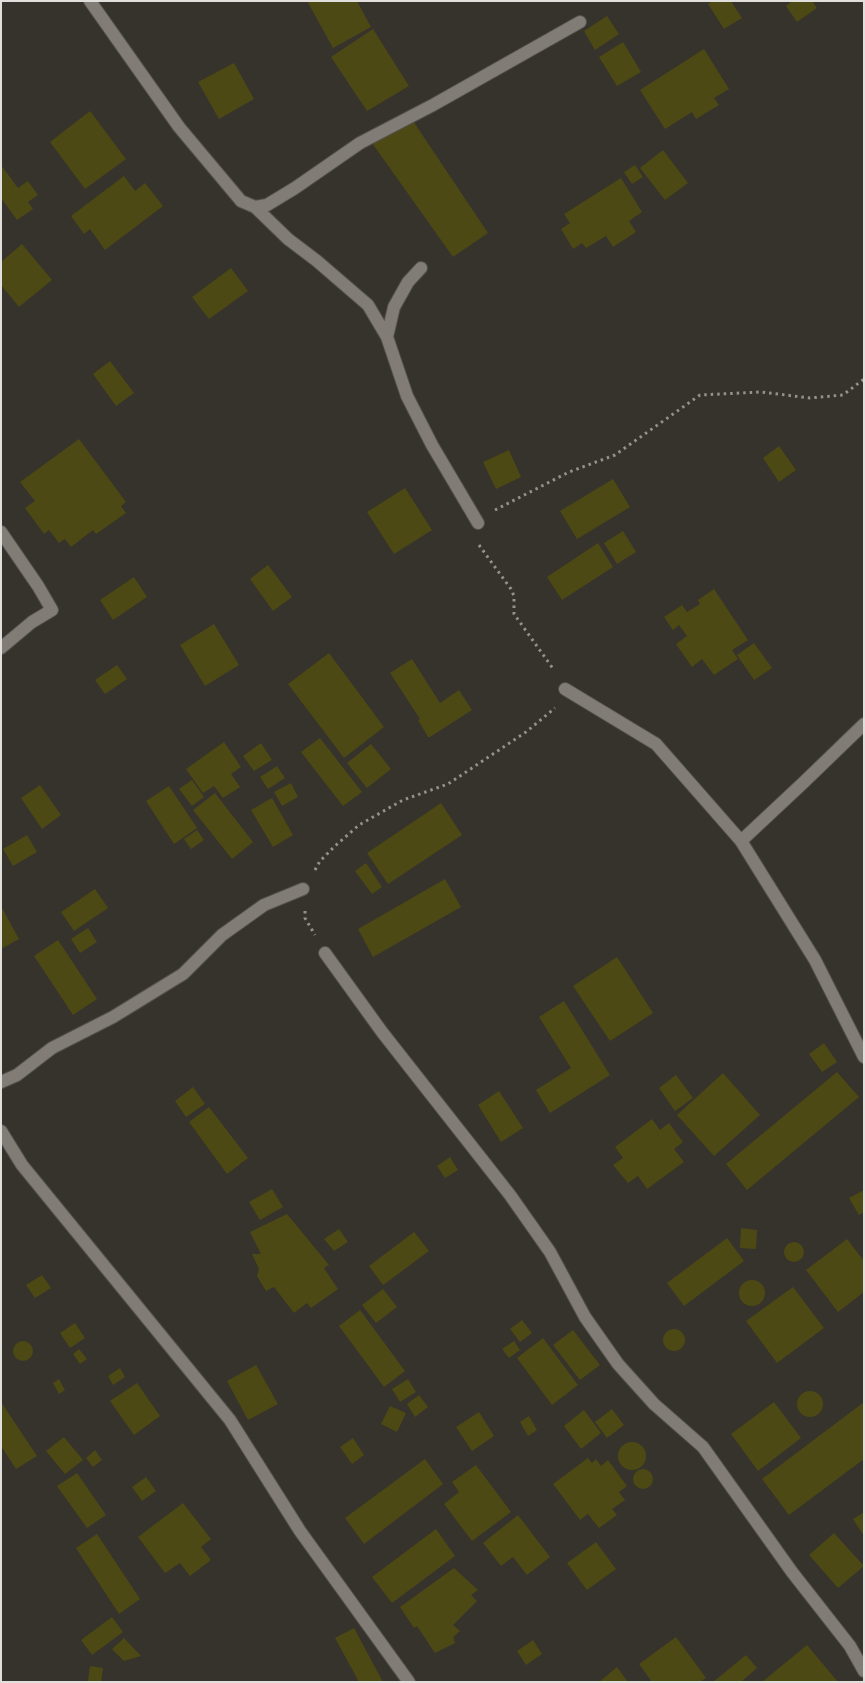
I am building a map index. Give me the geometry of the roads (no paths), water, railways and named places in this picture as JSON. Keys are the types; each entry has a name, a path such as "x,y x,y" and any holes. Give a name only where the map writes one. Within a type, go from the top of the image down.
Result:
{"street":[{"path":"90,1 179,127 241,201 255,207 288,239 368,305 387,337 407,396 432,445 478,523"},
{"path":"255,207 267,205 360,143 433,106 580,22"},
{"path":"387,337 394,307 408,282 421,268"},
{"path":"1,532 52,610 32,622 1,648"},
{"path":"565,689 656,744 741,840 814,960 864,1057"},
{"path":"741,840 864,724"},
{"path":"1,1082 17,1075 52,1048 113,1017 183,974 222,935 264,905 304,889"},
{"path":"324,953 382,1032 510,1195 550,1252 585,1317 618,1364 654,1404 703,1447 792,1572 850,1646 864,1671"},
{"path":"1,1131 22,1164 230,1420 300,1531 409,1682"}]}
